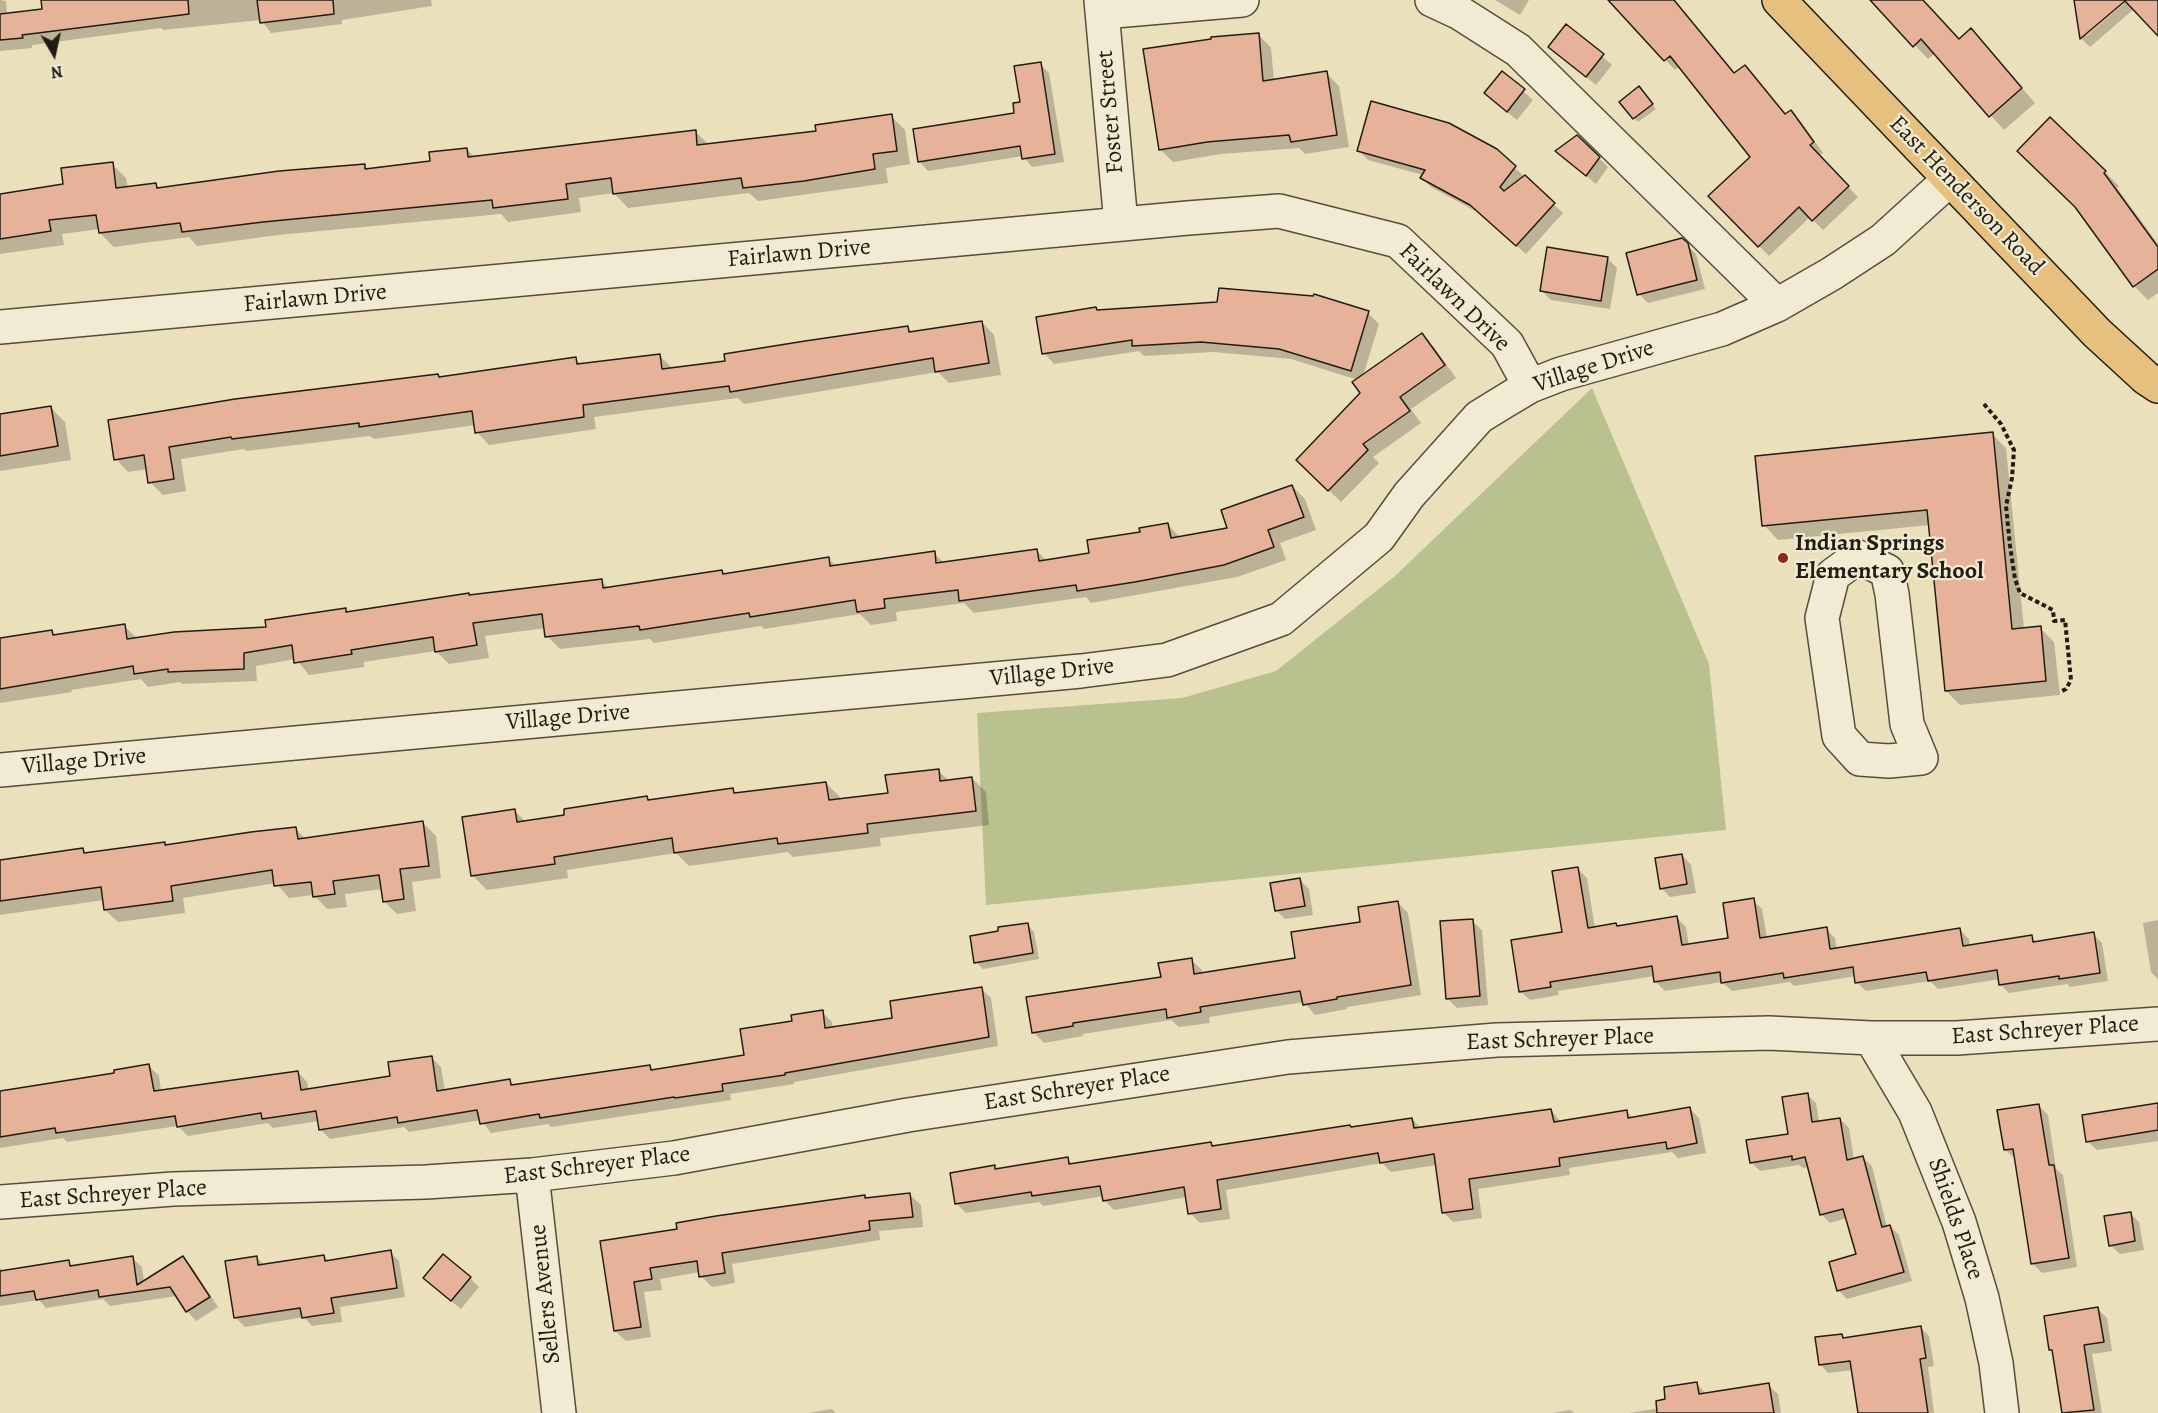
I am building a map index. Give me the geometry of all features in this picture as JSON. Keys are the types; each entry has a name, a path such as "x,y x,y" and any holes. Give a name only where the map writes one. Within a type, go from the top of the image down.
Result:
{"main road":[{"name":"East Henderson Road","path":"1779,0 2097,333 2146,378 2158,386"}],"street":[{"path":"1102,6 1242,0"},
{"path":"1432,0 1460,13 1518,50 1777,305"},
{"name":"Foster Street","path":"1102,6 1122,224"},
{"name":"Village Drive","path":"0,770 1081,671 1167,660 1281,619 1379,537 1409,495 1479,417 1530,386 1561,374 1597,362 1722,329 1777,305 1831,274 1883,240 1950,179"},
{"name":"Fairlawn Drive","path":"0,327 1122,224 1279,212 1398,241 1507,344 1530,386"},
{"path":"1858,557 1887,571 1892,594 1907,724 1921,758 1889,761 1860,759 1839,736 1822,618 1833,574 1858,557"},
{"name":"East Schreyer Place","path":"0,1202 173,1189 426,1182 532,1175 674,1158 908,1115 1288,1057 1497,1040 1769,1033 1871,1038 2014,1035 2158,1024"},
{"name":"Shields Place","path":"1871,1038 1916,1112 1959,1222 1982,1298 1996,1363 2002,1413"},
{"name":"Sellers Avenue","path":"532,1175 559,1413"}],"path":[{"path":"1984,404 2001,424 2014,450 2012,478 2006,506 2010,546 2019,593 2053,610 2054,621 2065,620 2071,680 2066,689 2060,693"}],"green space":[{"path":"1592,388 1709,664 1726,830 986,905 977,713 1182,698 1276,671 1395,576"}],"building":[{"path":"41,0 188,0 189,14 22,35 23,38 0,40 0,14 42,9"},
{"path":"257,0 333,0 334,14 260,23"},
{"path":"1608,0 1674,0 1734,73 1745,65 1785,114 1791,110 1814,142 1810,145 1849,186 1812,221 1799,207 1758,247 1708,196 1750,157 1670,56 1664,61"},
{"path":"1870,0 1923,0 1959,39 1971,28 2022,88 1989,117 1921,39 1913,47"},
{"path":"2074,0 2158,0 2158,36 2125,1 2080,39"},
{"path":"1566,24 1604,54 1586,77 1548,47"},
{"path":"1259,33 1263,81 1327,71 1337,135 1291,142 1289,135 1207,142 1159,150 1143,49 1211,39 1211,37"},
{"path":"1041,62 1055,154 1022,159 1020,146 918,162 913,129 1014,113 1013,103 1020,102 1014,66"},
{"path":"1502,71 1525,89 1507,112 1484,93"},
{"path":"1639,86 1653,104 1633,119 1619,102"},
{"path":"1371,101 1449,123 1497,149 1516,166 1500,187 1504,191 1525,175 1555,203 1516,246 1470,205 1420,178 1425,170 1357,151"},
{"path":"892,114 897,151 873,154 875,169 804,181 743,188 741,178 613,194 611,178 566,184 568,199 493,208 492,200 182,232 180,223 99,233 96,215 49,220 51,231 0,239 0,194 63,184 61,168 113,162 116,188 156,183 157,188 279,171 365,164 365,169 430,161 429,152 467,148 468,157 696,130 697,145 816,131 815,125"},
{"path":"2050,117 2106,171 2104,173 2158,247 2158,269 2133,287 2075,207 2017,151"},
{"path":"1577,135 1600,157 1586,176 1555,151"},
{"path":"1682,238 1688,243 1697,280 1637,295 1626,253"},
{"path":"1547,247 1608,257 1601,301 1540,291"},
{"path":"1219,288 1313,296 1314,294 1369,311 1351,371 1279,349 1201,342 1132,346 1132,340 1042,354 1036,317 1096,307 1097,310 1217,302"},
{"path":"982,321 989,363 935,372 933,358 730,392 729,386 583,405 584,417 475,433 472,411 359,427 359,423 232,439 231,437 169,447 174,479 148,483 144,455 114,460 108,420 235,399 438,374 439,377 576,357 577,364 660,354 662,369 725,361 724,354 805,341 908,326 909,332"},
{"path":"1422,333 1445,365 1400,397 1410,411 1363,444 1368,450 1328,491 1296,460 1360,393 1352,382"},
{"path":"51,406 58,446 0,456 0,414"},
{"name":"Indian Springs Elementary School","path":"1993,432 2012,629 2041,626 2046,681 1945,691 1927,510 1762,526 1755,456"},
{"path":"1292,485 1304,517 1268,530 1274,547 1224,565 1135,582 1077,591 1076,585 959,601 958,590 884,599 885,608 857,612 855,600 750,617 749,613 640,630 639,626 545,637 542,614 473,623 477,645 435,652 433,637 351,650 352,654 294,663 292,645 244,653 244,669 168,672 168,669 134,674 133,666 0,689 0,638 52,630 53,635 125,624 127,639 174,632 266,627 265,620 346,608 346,612 469,593 469,595 602,579 603,588 722,570 723,574 829,557 830,566 935,551 936,563 1037,549 1039,561 1089,553 1087,540 1140,532 1139,528 1168,523 1171,538 1227,528 1221,510"},
{"path":"939,769 940,781 972,777 976,811 867,824 868,833 778,844 777,838 674,853 672,838 554,857 555,864 471,876 462,817 515,809 517,822 564,815 564,809 647,796 648,800 733,788 734,793 826,782 829,800 888,793 885,775"},
{"path":"423,821 429,866 400,869 404,899 383,902 379,875 333,881 335,894 313,897 311,882 274,886 272,870 171,886 173,901 104,910 101,887 0,901 0,860 83,848 84,853 165,842 165,845 296,827 298,839"},
{"path":"1682,854 1687,884 1660,889 1655,858"},
{"path":"1578,867 1588,928 1616,923 1617,926 1677,916 1682,945 1728,938 1723,903 1754,898 1760,938 1827,927 1830,949 1960,928 1963,946 2032,935 2033,942 2094,932 2100,973 2059,979 2059,976 1999,985 1997,970 1928,981 1926,972 1855,983 1853,967 1784,978 1783,973 1721,983 1720,972 1654,982 1652,966 1550,982 1551,987 1519,992 1511,940 1562,932 1552,871"},
{"path":"1300,878 1305,906 1275,911 1270,883"},
{"path":"1398,901 1411,985 1303,1005 1300,991 1200,1007 1201,1012 1167,1018 1166,1009 1073,1023 1073,1026 1032,1033 1026,997 1161,977 1158,963 1192,958 1194,974 1295,958 1291,932 1360,922 1358,907"},
{"path":"1473,919 1480,996 1446,999 1440,921"},
{"path":"1028,923 1033,953 974,963 970,936 998,931 998,927"},
{"path":"982,987 989,1037 785,1073 785,1075 722,1084 723,1091 540,1118 539,1114 480,1124 477,1110 398,1123 397,1117 319,1130 316,1111 262,1119 261,1113 177,1127 175,1116 56,1133 55,1128 0,1137 0,1091 114,1073 114,1070 149,1064 154,1091 298,1071 301,1090 390,1076 388,1062 432,1056 437,1091 510,1079 511,1085 650,1065 651,1070 744,1055 740,1029 792,1021 791,1015 823,1010 825,1028 892,1018 890,1001"},
{"path":"1808,1093 1812,1122 1840,1118 1847,1160 1863,1156 1882,1227 1890,1225 1904,1272 1837,1291 1829,1262 1856,1254 1843,1209 1820,1215 1805,1157 1792,1160 1792,1156 1750,1163 1746,1140 1788,1134 1782,1097"},
{"path":"2158,1103 2158,1130 2086,1142 2082,1115"},
{"path":"2039,1104 2049,1165 2054,1165 2069,1258 2031,1264 2013,1149 2004,1150 1997,1110"},
{"path":"1690,1107 1697,1143 1667,1149 1666,1142 1559,1158 1560,1166 1469,1179 1473,1209 1442,1213 1434,1154 1380,1163 1378,1153 1217,1180 1221,1209 1188,1214 1184,1187 1103,1201 1100,1186 1032,1196 1031,1192 955,1204 950,1173 995,1165 995,1169 1068,1157 1069,1164 1211,1142 1212,1146 1412,1118 1414,1128 1551,1109 1554,1122 1627,1110 1628,1118"},
{"path":"910,1193 913,1217 869,1221 870,1230 722,1253 725,1273 699,1277 697,1261 650,1268 652,1279 634,1282 641,1327 614,1331 600,1241 677,1229 676,1223 716,1216 865,1195 865,1198"},
{"path":"2131,1212 2135,1241 2109,1246 2104,1216"},
{"path":"391,1250 397,1288 331,1298 334,1313 302,1318 300,1308 234,1318 225,1261 257,1256 258,1265 324,1255 325,1261"},
{"path":"443,1254 471,1277 451,1301 423,1278"},
{"path":"133,1256 137,1285 183,1256 210,1297 186,1312 170,1287 99,1297 98,1290 36,1300 34,1291 0,1296 0,1271 69,1260 70,1266"},
{"path":"2098,1307 2104,1342 2084,1345 2094,1410 2062,1413 2044,1316"},
{"path":"1921,1326 1926,1358 1920,1359 1928,1413 1858,1413 1850,1361 1819,1365 1815,1337 1842,1334 1843,1338"},
{"path":"1697,1382 1699,1394 1769,1383 1774,1413 1657,1413 1656,1401 1665,1399 1664,1387"}],"place":[{"name":"Indian Springs Elementary School","path":"1783,558"}]}
